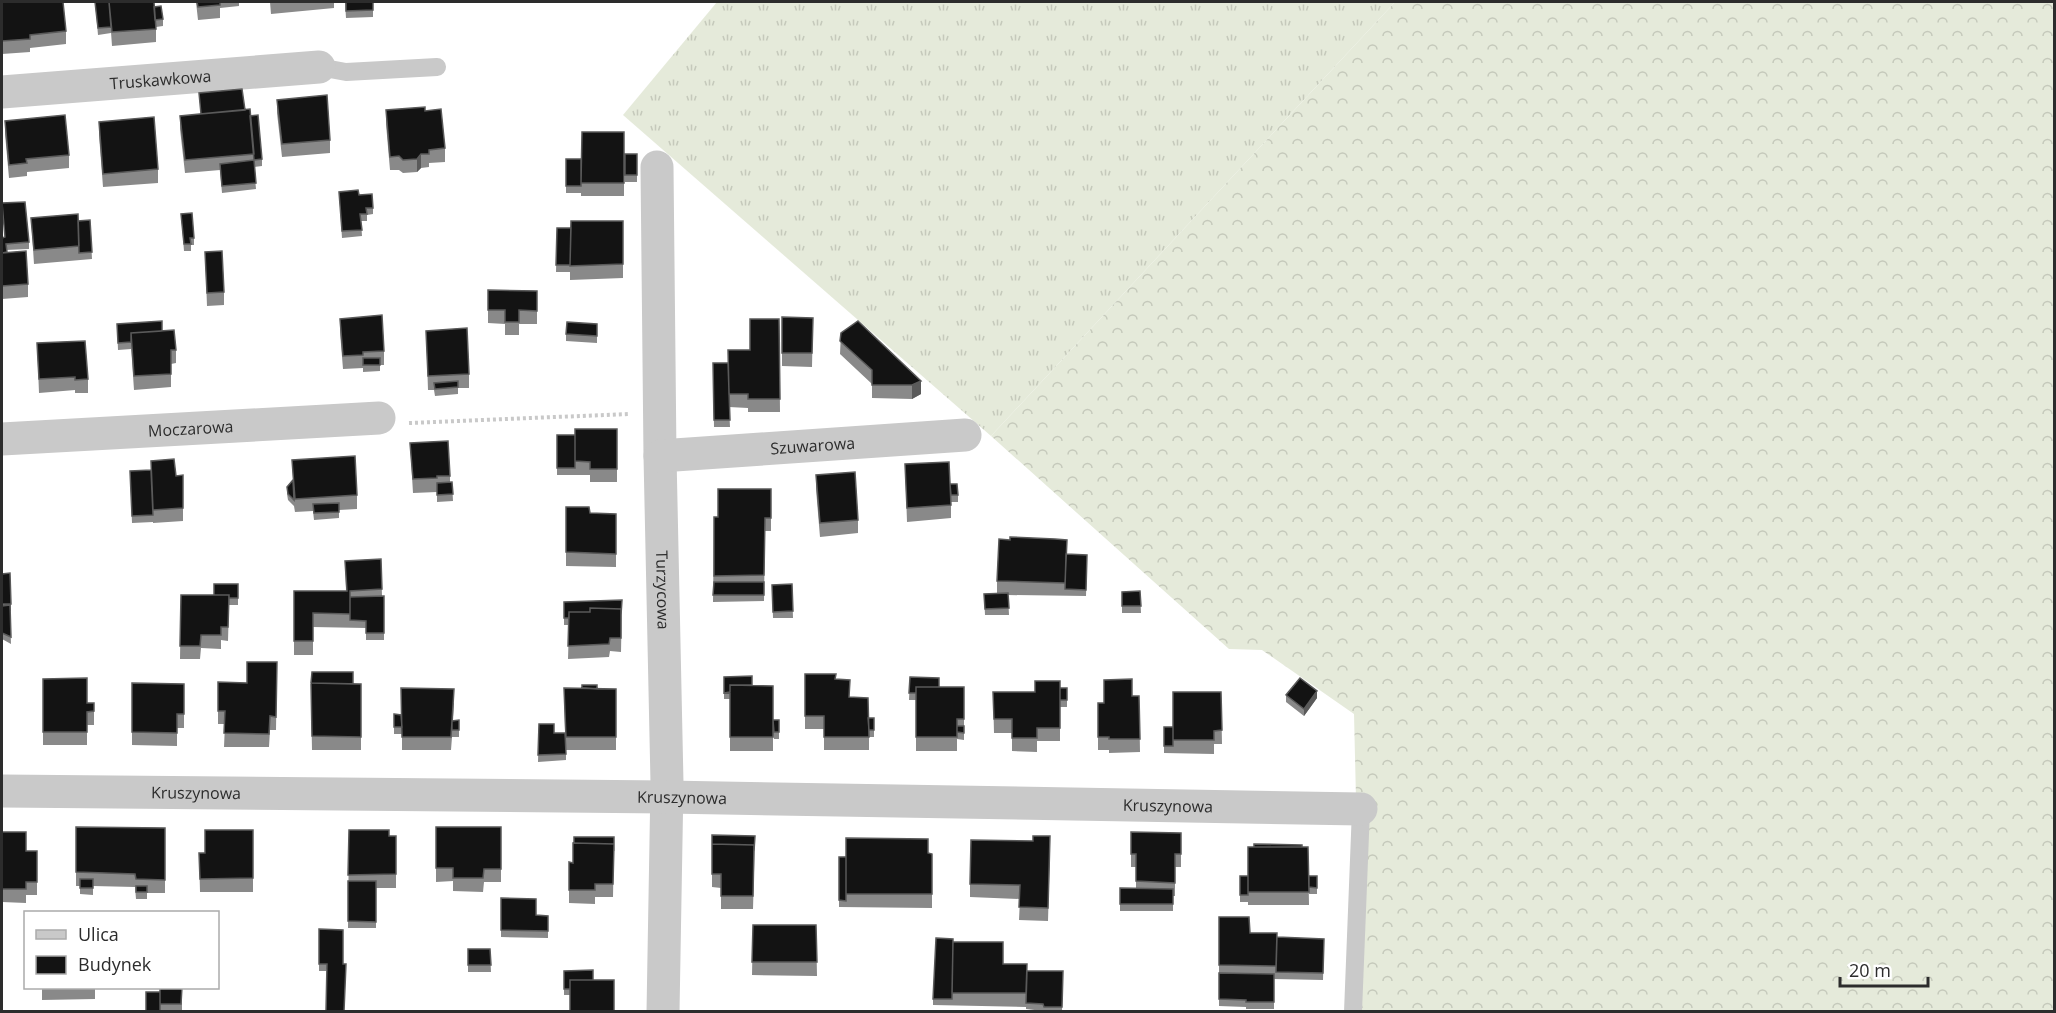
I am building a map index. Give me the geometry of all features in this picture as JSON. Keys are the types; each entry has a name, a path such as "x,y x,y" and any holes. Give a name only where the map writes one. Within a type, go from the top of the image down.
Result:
{"street":[{"name":"Truskawkowa","path":"2,92 319,67"},
{"name":"Turzycowa","path":"657,167 667,797 663,1011"},
{"name":"Moczarowa","path":"2,439 379,418"},
{"name":"Szuwarowa","path":"660,456 965,435"},
{"name":"Kruszynowa","path":"2,791 667,797 1361,809"}],"lane":[{"path":"319,67 346,72 437,67"},
{"path":"1353,1011 1361,809"}],"path":[{"path":"379,418 411,423 660,412"}],"green space":[{"path":"717,2 1395,2 991,436 623,115"},
{"path":"1395,2 2054,2 2054,1011 1361,1011 1354,714 1262,650 1229,649 991,436"}],"building":[{"path":"2,2 63,2 66,31 30,35 30,39 2,41"},
{"path":"95,2 109,2 111,27 98,28"},
{"path":"109,2 154,2 156,29 112,32"},
{"path":"197,2 220,2 220,5 198,7"},
{"path":"346,2 373,2 373,10 346,11"},
{"path":"161,6 163,19 155,20 154,7"},
{"path":"242,89 245,110 201,114 199,93"},
{"path":"327,95 330,140 282,144 277,100"},
{"path":"425,107 425,111 441,109 445,148 429,150 429,154 421,154 417,159 403,160 399,156 390,157 386,110"},
{"path":"250,109 254,154 185,160 180,116"},
{"path":"65,115 69,155 26,159 27,163 9,165 5,121"},
{"path":"258,115 262,159 254,160 250,116"},
{"path":"154,117 158,169 103,174 99,122"},
{"path":"582,132 624,132 624,183 581,183"},
{"path":"625,154 637,154 637,175 625,175"},
{"path":"566,159 581,159 581,186 566,186"},
{"path":"254,160 256,183 222,186 220,164"},
{"path":"358,190 359,195 372,194 373,208 366,208 367,214 360,214 362,230 342,231 339,192"},
{"path":"25,202 29,242 6,244 7,252 2,253 2,238 5,237 2,203"},
{"path":"192,213 194,238 190,238 191,244 184,244 181,214"},
{"path":"78,214 79,246 34,250 31,218"},
{"path":"90,220 92,252 79,253 78,221"},
{"path":"571,221 623,221 623,264 570,266"},
{"path":"557,228 571,228 570,265 556,265"},
{"path":"26,251 28,284 2,286 2,253"},
{"path":"222,251 224,292 207,293 205,252"},
{"path":"488,290 537,291 537,311 519,310 519,322 505,322 505,310 488,310"},
{"path":"382,315 384,351 343,356 340,319"},
{"path":"782,317 813,318 812,353 782,353"},
{"path":"750,319 779,319 780,399 748,399 748,394 729,394 728,350 750,350"},
{"path":"162,321 162,331 131,333 131,342 118,343 117,324"},
{"path":"858,321 921,381 912,385 872,385 872,370 840,341 841,333"},
{"path":"567,322 597,324 597,336 566,334"},
{"path":"467,328 469,374 428,376 426,331"},
{"path":"174,330 176,350 171,350 171,374 134,376 131,333"},
{"path":"85,341 88,379 75,380 75,377 39,379 37,343"},
{"path":"363,358 380,358 380,365 363,365"},
{"path":"713,363 728,363 730,420 714,420"},
{"path":"458,381 458,387 435,389 434,383"},
{"path":"575,429 617,429 617,469 590,469 590,462 575,461"},
{"path":"557,435 575,435 575,468 557,468"},
{"path":"448,441 450,476 413,479 410,443"},
{"path":"355,456 357,495 295,499 292,460"},
{"path":"174,459 176,476 183,475 183,508 153,510 151,461"},
{"path":"949,462 951,505 907,508 905,464"},
{"path":"151,470 153,515 132,516 130,471"},
{"path":"855,472 858,520 820,523 816,475"},
{"path":"293,480 294,500 288,494 287,487"},
{"path":"452,482 453,494 437,495 437,483"},
{"path":"950,484 957,484 958,495 951,495"},
{"path":"718,489 771,489 771,518 765,518 764,575 714,576 714,517 718,517"},
{"path":"339,503 339,512 314,513 313,504"},
{"path":"566,507 589,507 590,513 616,514 616,554 566,552"},
{"path":"1010,537 1067,540 1065,583 997,581 999,539 1010,540"},
{"path":"1066,554 1087,555 1086,590 1065,589"},
{"path":"381,559 382,589 350,591 350,614 313,613 313,641 294,641 294,591 347,591 345,561"},
{"path":"10,573 11,604 2,604 2,574"},
{"path":"714,582 764,582 764,595 713,595"},
{"path":"214,584 238,584 238,598 229,598 229,595 214,595"},
{"path":"792,584 793,611 773,612 772,585"},
{"path":"1140,591 1141,606 1122,606 1122,592"},
{"path":"1008,593 1009,608 985,609 984,594"},
{"path":"181,595 229,595 228,627 221,627 221,635 201,635 200,646 180,646"},
{"path":"384,596 384,633 366,633 366,621 350,620 350,597"},
{"path":"622,600 621,615 621,609 590,608 590,612 569,612 569,618 564,618 564,602"},
{"path":"10,605 11,637 2,633 2,606"},
{"path":"590,608 621,609 621,638 610,638 609,644 568,646 569,612 590,612"},
{"path":"247,662 277,662 276,717 270,716 269,734 224,733 225,711 218,711 218,682 247,683"},
{"path":"312,672 353,672 353,684 311,683"},
{"path":"805,674 836,674 835,679 850,680 849,697 868,698 869,737 824,737 824,716 805,716"},
{"path":"752,676 752,685 730,685 730,692 724,693 724,677"},
{"path":"910,677 939,678 939,687 916,687 916,693 909,693"},
{"path":"87,678 87,703 94,703 94,711 87,712 87,732 43,732 43,679"},
{"path":"1300,678 1317,691 1304,709 1286,695"},
{"path":"1132,679 1132,696 1139,696 1140,739 1098,737 1098,703 1104,703 1104,680"},
{"path":"1035,681 1060,681 1060,728 1037,728 1037,738 1012,738 1012,719 994,719 993,692 1035,692"},
{"path":"132,683 184,684 184,714 177,714 177,733 132,732"},
{"path":"311,683 361,684 361,737 312,736"},
{"path":"582,685 597,685 597,689 582,688"},
{"path":"730,685 773,686 773,737 730,737"},
{"path":"916,687 964,687 964,719 957,719 957,737 916,737"},
{"path":"401,688 454,689 451,737 402,737"},
{"path":"564,688 616,689 616,737 566,737"},
{"path":"1060,688 1067,688 1067,700 1060,700"},
{"path":"1173,692 1221,692 1222,730 1214,731 1214,740 1173,740"},
{"path":"394,714 401,715 402,727 394,727"},
{"path":"868,718 874,718 874,730 869,730"},
{"path":"459,720 459,730 452,730 452,721"},
{"path":"773,720 779,720 779,732 774,732"},
{"path":"539,724 554,724 554,733 565,733 566,754 538,755"},
{"path":"957,726 964,726 964,733 957,732"},
{"path":"1164,727 1173,727 1173,746 1164,746"},
{"path":"76,827 165,828 165,880 136,879 135,874 76,872"},
{"path":"436,827 501,827 501,869 484,869 483,878 453,878 453,868 436,868"},
{"path":"205,830 253,830 253,878 200,879 199,853 205,853"},
{"path":"349,830 389,830 389,836 396,836 396,874 348,875"},
{"path":"2,832 26,832 26,851 37,851 37,882 26,882 26,889 2,889"},
{"path":"1131,832 1181,833 1181,854 1175,854 1175,883 1136,881 1136,854 1131,854"},
{"path":"712,835 755,836 754,851 754,845 712,844"},
{"path":"1033,836 1050,836 1048,908 1019,907 1020,885 970,884 971,840 1033,841"},
{"path":"574,837 614,837 614,844 574,843"},
{"path":"846,838 928,839 928,853 932,854 932,894 846,894"},
{"path":"573,843 614,844 613,884 595,884 595,890 569,890 569,862 573,863"},
{"path":"712,844 754,845 753,896 721,896 721,874 712,874"},
{"path":"1254,844 1302,845 1302,847 1254,847"},
{"path":"1248,847 1308,847 1309,892 1248,892"},
{"path":"839,857 846,857 846,901 839,900"},
{"path":"1240,876 1248,876 1248,895 1240,895"},
{"path":"1309,876 1317,876 1317,888 1309,887"},
{"path":"80,879 93,879 93,888 80,888"},
{"path":"348,881 376,881 376,922 348,921"},
{"path":"136,886 147,886 147,892 136,892"},
{"path":"1120,888 1173,889 1173,904 1120,904"},
{"path":"501,898 536,899 536,915 548,916 548,931 501,930"},
{"path":"1219,917 1249,917 1250,933 1277,933 1276,966 1219,965"},
{"path":"753,925 816,925 817,962 752,962"},
{"path":"319,929 343,930 343,964 346,964 344,1011 326,1011 327,964 319,964"},
{"path":"1277,937 1324,939 1323,973 1276,972"},
{"path":"936,938 953,939 952,999 933,999"},
{"path":"953,942 1003,942 1003,964 1027,964 1026,993 952,993"},
{"path":"468,949 490,949 491,965 468,965"},
{"path":"593,970 593,980 570,980 570,989 564,989 564,971"},
{"path":"1027,971 1063,971 1062,1007 1044,1007 1043,1004 1026,1003"},
{"path":"1219,973 1274,974 1274,1002 1219,999"},
{"path":"570,980 614,980 614,1011 570,1011"},
{"path":"160,989 182,989 181,1004 160,1004"},
{"path":"146,992 160,992 160,1011 146,1011"}]}
